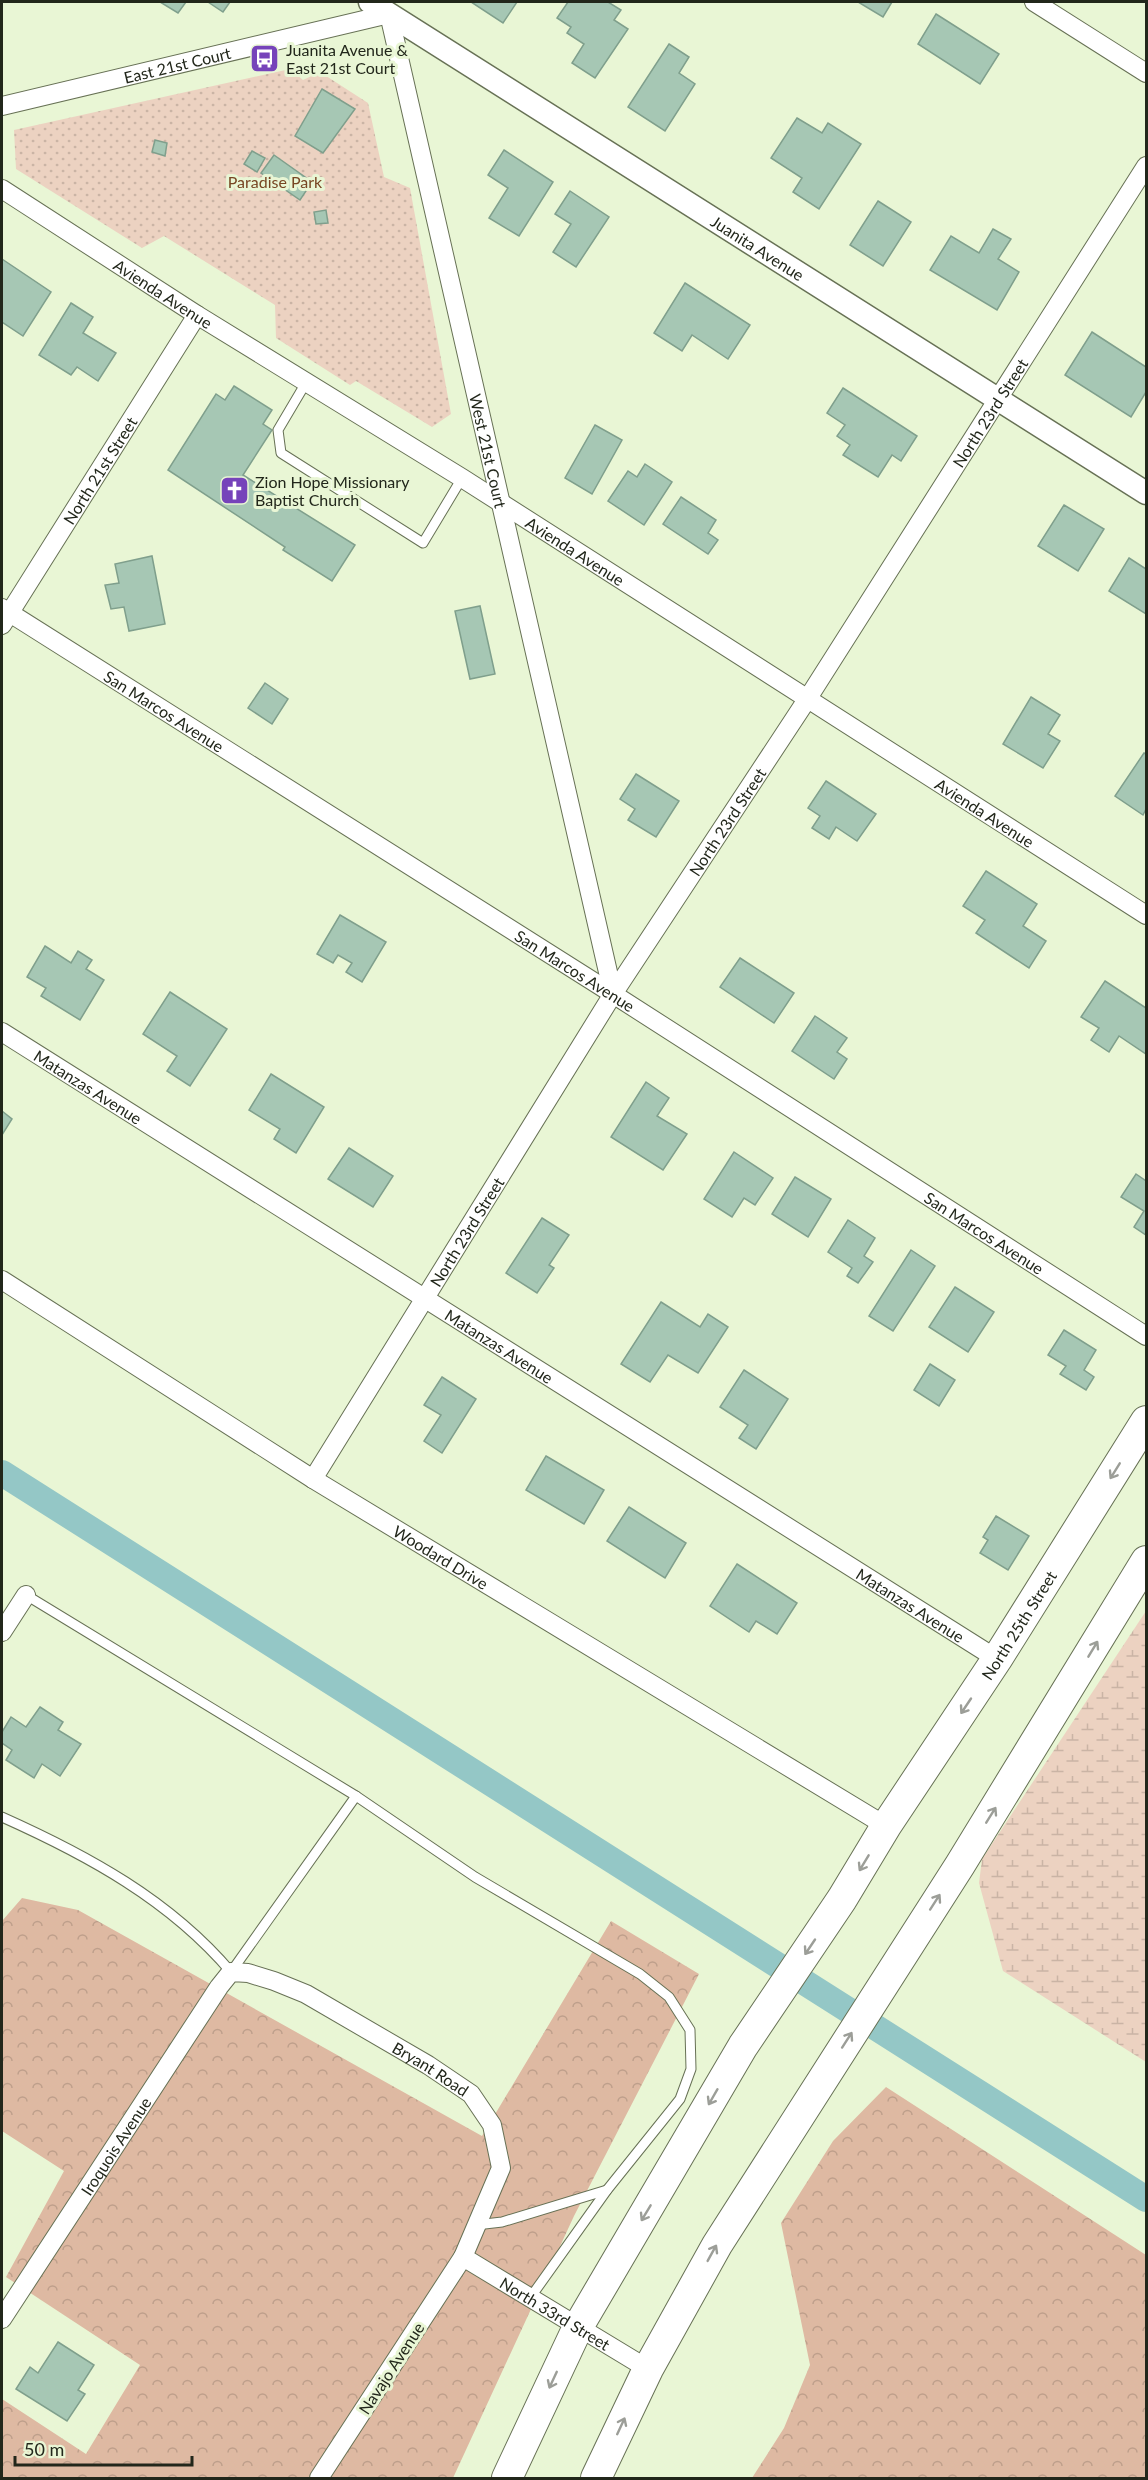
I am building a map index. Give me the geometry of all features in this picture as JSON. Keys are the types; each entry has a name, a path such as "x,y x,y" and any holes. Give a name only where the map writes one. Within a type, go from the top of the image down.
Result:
{"main road":[{"name":"North 25th Street","path":"507,2478 578,2327 743,2046 842,1899 886,1826 997,1659 1146,1421"},
{"path":"596,2478 648,2368 717,2245 960,1865 1146,1561"}],"street":[{"name":"Juanita Avenue","path":"370,2 393,8 1146,493"},
{"path":"1034,2 1146,73"},
{"name":"East 21st Court","path":"2,106 393,8"},
{"name":"West 21st Court","path":"393,8 501,504 613,994"},
{"name":"North 23rd Street","path":"313,1479 613,994 808,698 1146,166"},
{"name":"Avienda Avenue","path":"2,189 197,315 462,478 1146,915"},
{"name":"North 21st Street","path":"4,615 197,315"},
{"name":"San Marcos Avenue","path":"4,615 613,994 1146,1336"},
{"name":"Matanzas Avenue","path":"2,1032 997,1659"},
{"name":"Woodard Drive","path":"2,1280 313,1479 886,1826"},
{"path":"2,1632 26,1595"},
{"name":"Bryant Road","path":"231,1972 248,1973 306,1994 428,2065 471,2094 492,2125 501,2168 463,2257"},
{"name":"Iroquois Avenue","path":"2,2319 231,1972"},
{"name":"North 33rd Street","path":"463,2257 648,2368"},
{"name":"Navajo Avenue","path":"319,2478 463,2257"}],"lane":[{"path":"307,381 278,430 281,453 423,543 462,478"},
{"path":"26,1595 356,1796 475,1877 640,1974 669,1997 690,2030 691,2069 680,2099 607,2190 530,2298"},
{"path":"2,1817 50,1838 95,1862 150,1898 208,1945 231,1972 356,1796"},
{"path":"477,2224 502,2222 607,2190"}],"green space":[{"name":"Paradise Park","path":"290,69 303,80 320,72 368,103 384,177 410,188 451,414 432,427 356,381 350,385 276,338 275,305 164,236 142,248 16,169 14,130"},
{"path":"1146,1611 1146,2062 1003,1971 979,1883 982,1859"},
{"path":"22,1898 78,1910 482,2136 611,1921 699,1974 574,2216 453,2478 2,2478 2,2399 86,2454 140,2365 6,2277 64,2171 2,2131 2,1921"},
{"path":"886,2087 1146,2255 1146,2478 752,2478 784,2428 810,2365 781,2223 833,2141"}],"building":[{"path":"160,2 186,2 178,13"},
{"path":"208,2 230,2 223,12"},
{"path":"471,2 517,2 503,23"},
{"path":"568,2 608,2 621,10 614,20 628,29 595,78 572,63 584,44 567,33 571,27 557,18"},
{"path":"858,2 892,2 883,17"},
{"path":"936,14 999,54 980,84 918,44"},
{"path":"669,44 689,57 679,73 695,84 665,131 628,107"},
{"path":"322,89 355,109 323,153 295,136"},
{"path":"797,118 822,133 828,123 861,144 819,209 793,192 802,178 771,158"},
{"path":"155,140 167,143 165,156 152,152"},
{"path":"504,150 553,182 519,236 489,218 508,188 488,175"},
{"path":"252,151 265,158 257,172 244,164"},
{"path":"274,155 312,182 300,200 261,173"},
{"path":"570,191 609,217 576,267 553,252 571,224 555,214"},
{"path":"878,201 911,222 883,266 850,245"},
{"path":"326,210 328,223 316,224 314,212"},
{"path":"993,229 1011,239 998,259 1019,272 997,310 930,270 951,236 979,253"},
{"path":"2,259 51,292 23,336 2,322"},
{"path":"685,283 750,325 728,359 692,335 682,351 654,333"},
{"path":"71,303 93,317 83,333 116,353 98,381 77,367 71,375 39,355"},
{"path":"1092,332 1146,367 1146,392 1131,417 1065,375"},
{"name":"Zion Hope Missionary Baptist Church","path":"234,386 272,410 263,424 272,430 243,475 355,545 332,581 283,550 285,547 168,470 216,394 225,400"},
{"path":"843,388 917,436 901,461 892,455 878,477 843,455 850,445 837,436 845,425 827,413"},
{"path":"595,425 622,440 592,494 565,478"},
{"path":"645,464 672,482 644,525 608,501 628,471 637,477"},
{"path":"681,497 716,520 708,533 718,540 708,554 663,524"},
{"path":"1064,505 1104,529 1078,571 1038,546"},
{"path":"152,556 165,624 129,631 124,607 111,609 105,585 119,583 115,564"},
{"path":"1129,558 1146,569 1146,614 1109,591"},
{"path":"480,606 495,674 470,679 455,611"},
{"path":"265,683 288,699 272,724 248,708"},
{"path":"1031,697 1060,715 1048,734 1060,741 1043,768 1003,744"},
{"path":"1144,753 1146,754 1146,809 1143,815 1115,796"},
{"path":"636,774 679,801 656,837 628,820 635,809 620,799"},
{"path":"826,781 876,814 857,841 836,827 829,839 812,828 820,816 808,808"},
{"path":"986,871 1037,904 1023,926 1046,941 1029,968 976,933 985,920 963,906"},
{"path":"340,915 386,942 362,982 346,972 352,963 338,955 333,963 317,954"},
{"path":"45,946 71,963 78,951 92,960 86,969 104,980 80,1020 41,996 46,988 27,977"},
{"path":"740,958 794,993 774,1023 720,987"},
{"path":"1105,981 1146,1008 1146,1054 1119,1036 1109,1052 1091,1040 1099,1028 1081,1017"},
{"path":"170,992 227,1029 190,1086 167,1071 177,1056 143,1034"},
{"path":"815,1016 847,1038 837,1052 847,1059 834,1079 792,1051"},
{"path":"271,1074 324,1107 296,1153 274,1139 280,1129 249,1110"},
{"path":"646,1082 669,1098 657,1116 687,1134 663,1170 611,1137"},
{"path":"2,1111 12,1119 2,1135"},
{"path":"349,1148 393,1176 373,1207 328,1179"},
{"path":"734,1152 773,1178 755,1205 744,1198 732,1217 704,1199"},
{"path":"1136,1174 1146,1181 1146,1235 1134,1227 1144,1211 1121,1197"},
{"path":"795,1177 831,1199 808,1237 772,1214"},
{"path":"542,1218 569,1235 549,1265 554,1268 537,1293 506,1273"},
{"path":"848,1220 875,1238 864,1256 873,1262 858,1283 847,1276 852,1268 828,1252"},
{"path":"911,1250 935,1266 893,1331 869,1316"},
{"path":"955,1287 994,1312 968,1352 929,1327"},
{"path":"661,1302 700,1327 708,1314 728,1327 698,1373 668,1355 650,1382 621,1364"},
{"path":"1064,1330 1096,1350 1084,1370 1094,1377 1086,1390 1060,1374 1066,1366 1048,1355"},
{"path":"930,1364 955,1380 939,1406 914,1390"},
{"path":"744,1370 788,1399 756,1449 739,1438 748,1425 720,1407"},
{"path":"442,1377 476,1399 442,1453 424,1441 441,1415 424,1405"},
{"path":"546,1456 604,1490 584,1524 526,1490"},
{"path":"629,1507 686,1543 665,1578 607,1541"},
{"path":"996,1516 1029,1536 1008,1570 980,1553 988,1540 983,1537"},
{"path":"737,1564 797,1603 777,1634 756,1621 749,1632 710,1606"},
{"path":"40,1707 63,1722 58,1730 81,1744 60,1776 42,1764 34,1778 6,1760 12,1750 2,1743 2,1732 11,1717 26,1727"},
{"path":"58,2342 94,2365 78,2390 85,2394 67,2421 16,2389 30,2367 38,2373"}],"waterway":[{"path":"2,1473 1146,2199"}],"place":[{"name":"Juanita Avenue & East 21st Court","path":"265,58"},
{"name":"Zion Hope Missionary Baptist Church","path":"234,490"}]}
